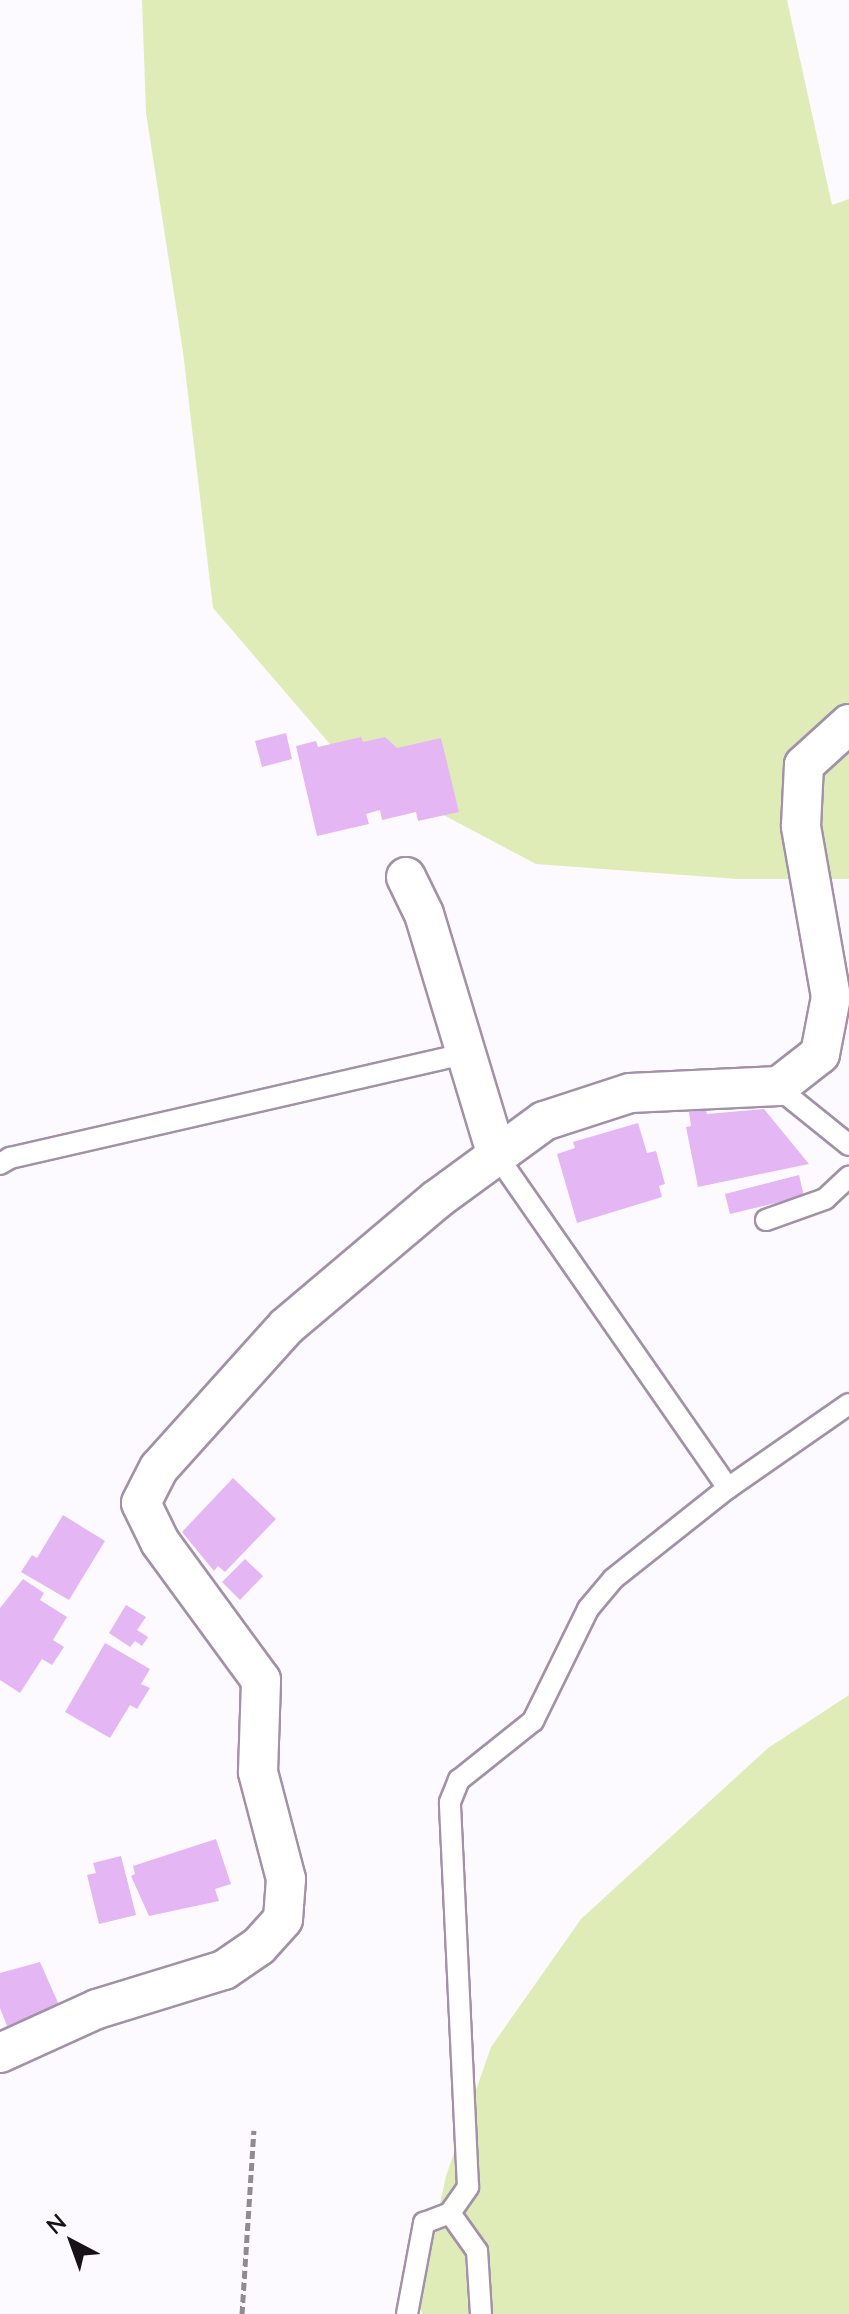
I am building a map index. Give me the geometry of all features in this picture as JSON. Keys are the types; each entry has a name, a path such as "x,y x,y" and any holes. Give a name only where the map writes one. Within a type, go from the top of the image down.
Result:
{"street":[{"path":"0,2053 97,2009 224,1970 259,1946 283,1919 286,1879 258,1772 261,1680 160,1542 141,1503 159,1468 287,1326 436,1200 544,1121 630,1093 777,1087 820,1054 831,997 801,826 804,765 849,724"},
{"path":"406,877 424,914 497,1156"}],"lane":[{"path":"0,1164 10,1158 467,1053"},
{"path":"777,1087 849,1145"},
{"path":"497,1156 728,1488"},
{"path":"766,1220 825,1199 849,1177"},
{"path":"407,2314 424,2223 450,2213 468,2187 450,1802 459,1780 533,1721 588,1609 613,1579 728,1488 849,1404"},
{"path":"450,2213 477,2251 481,2314"}],"path":[{"path":"242,2314 254,2130"}],"green space":[{"path":"142,0 787,0 832,205 849,199 849,879 737,879 536,864 347,764 213,608 183,352 146,113"},
{"path":"849,1695 849,2314 422,2314 419,2303 446,2176 491,2047 581,1919 768,1748"}],"building":[{"path":"286,733 292,759 262,767 255,741"},
{"path":"361,737 363,742 385,737 397,748 441,738 459,812 418,821 416,812 382,820 380,810 366,814 369,824 317,836 296,746 316,741 318,747"},
{"path":"706,1109 707,1114 764,1109 809,1164 698,1187 686,1127 691,1126 689,1112"},
{"path":"638,1123 647,1153 656,1151 665,1184 659,1186 662,1197 577,1223 557,1154 575,1148 573,1142"},
{"path":"799,1175 804,1196 730,1214 725,1194"},
{"path":"233,1478 276,1519 225,1572 218,1566 214,1571 182,1532"},
{"path":"63,1515 105,1541 69,1600 21,1572 32,1555 37,1558"},
{"path":"245,1559 263,1576 240,1600 222,1582"},
{"path":"23,1579 44,1593 40,1600 67,1617 53,1640 64,1647 52,1665 42,1659 20,1693 0,1680 0,1608"},
{"path":"126,1605 146,1617 137,1630 148,1637 142,1646 135,1641 130,1647 109,1633"},
{"path":"105,1643 150,1669 141,1684 150,1688 137,1709 130,1705 110,1738 65,1712"},
{"path":"216,1839 231,1884 215,1889 219,1901 149,1916 131,1876 135,1874 133,1866"},
{"path":"121,1856 136,1915 99,1924 87,1875 96,1873 93,1863"},
{"path":"40,1962 59,2005 7,2026 0,2008 0,1973"}]}
